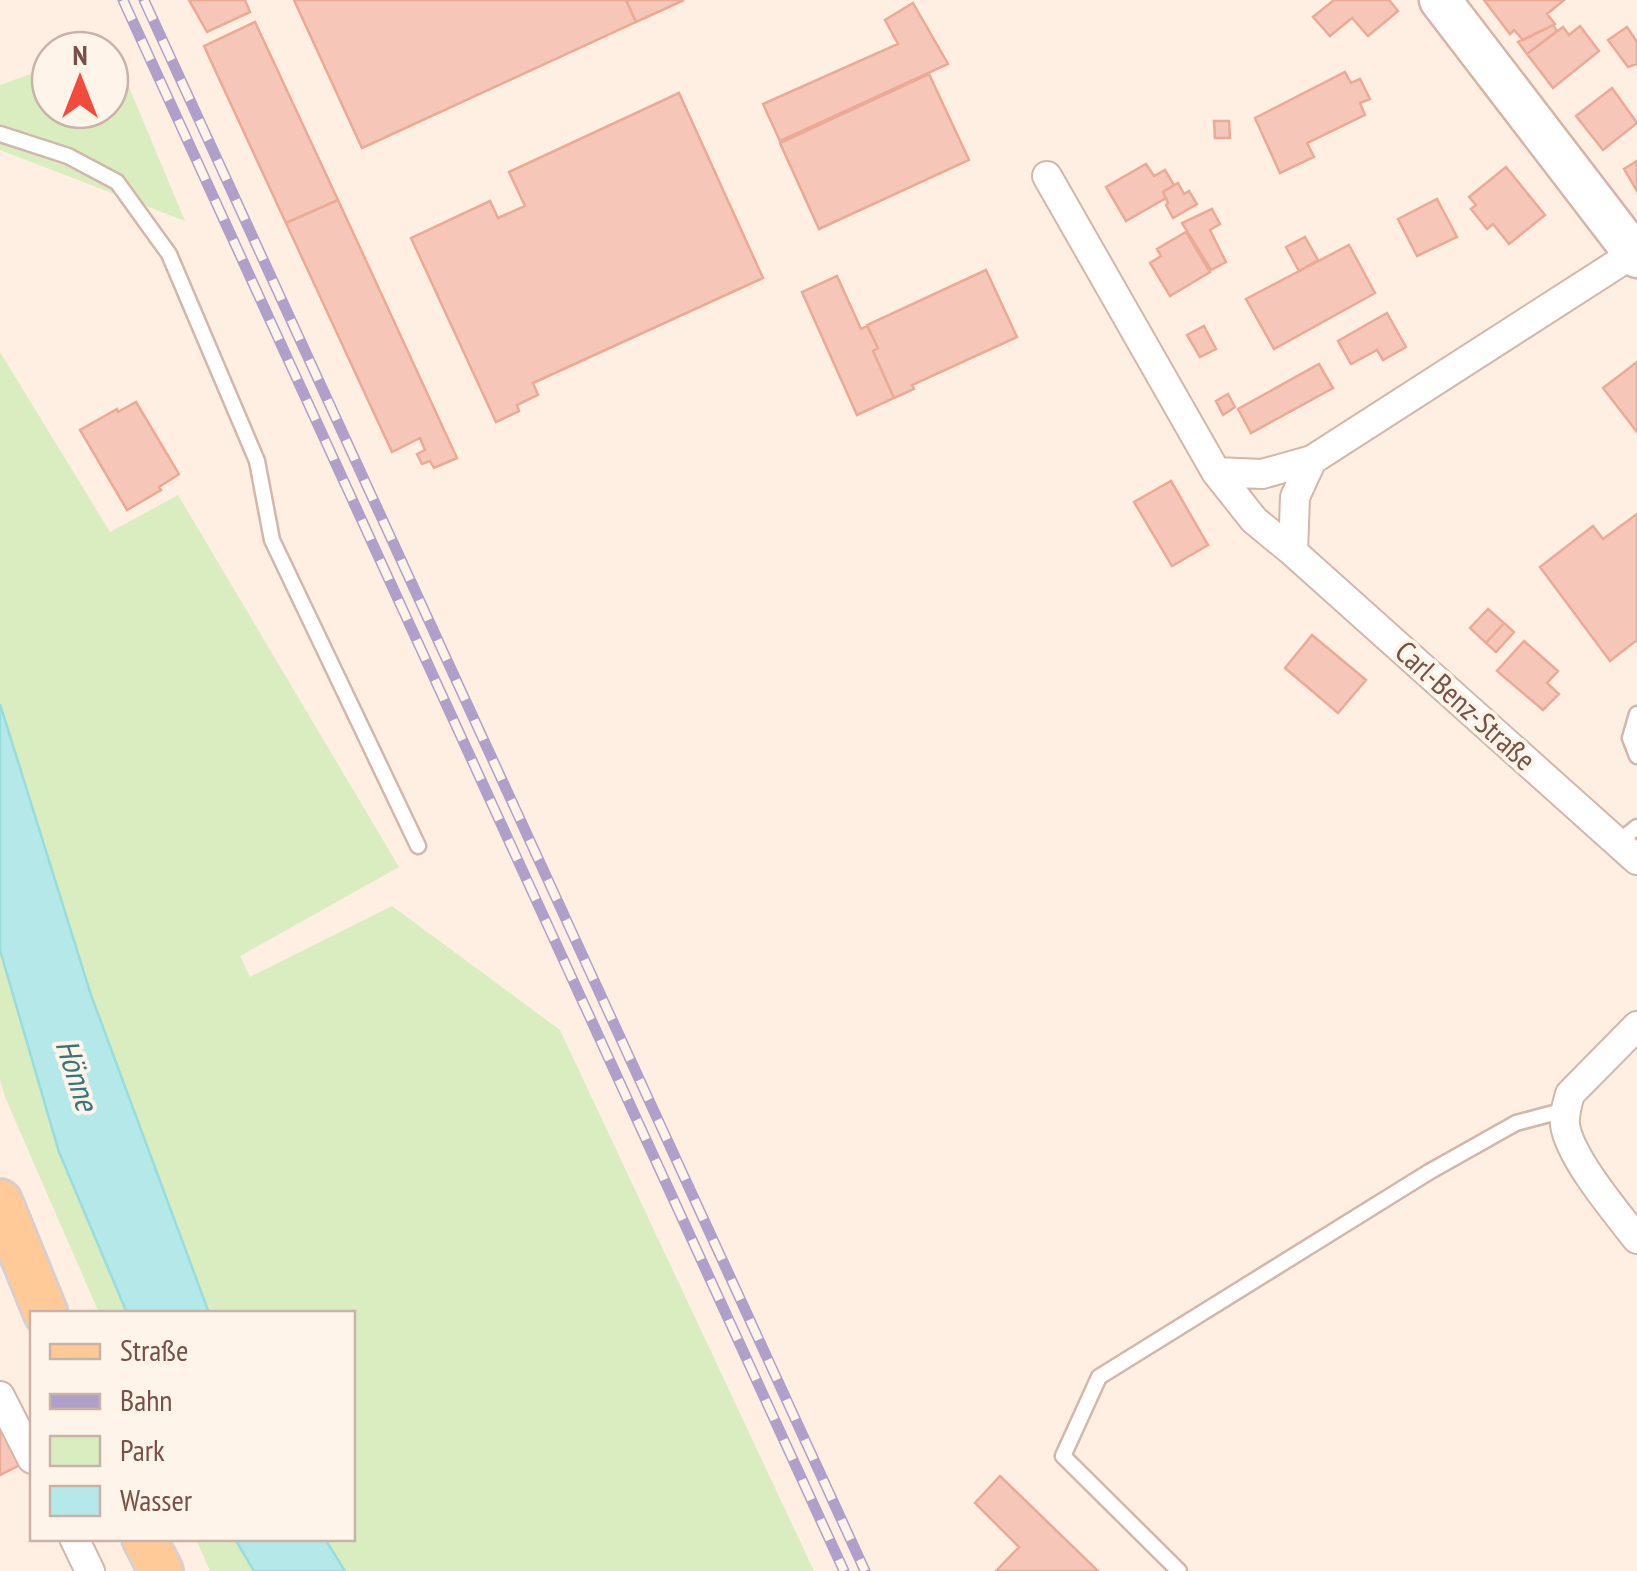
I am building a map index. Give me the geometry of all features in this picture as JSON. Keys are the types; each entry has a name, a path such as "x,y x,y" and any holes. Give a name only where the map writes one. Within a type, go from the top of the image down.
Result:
{"main road":[{"path":"1440,0 1635,255"},
{"path":"0,1202 45,1311"},
{"path":"146,1541 162,1571"}],"street":[{"name":"Carl-Benz-Straße","path":"1048,176 1216,472 1254,520 1633,850"},
{"path":"1216,472 1262,474 1312,460 1635,255"},
{"path":"1293,552 1295,497 1312,460"},
{"path":"1637,1026 1570,1094 1566,1110 1566,1127 1582,1164 1637,1238"},
{"path":"0,1396 30,1455"},
{"path":"75,1541 90,1571"}],"lane":[{"path":"0,134 68,156 117,182 168,254 257,461 272,540 418,846"},
{"path":"1637,714 1630,738 1637,756"},
{"path":"1178,1571 1064,1456 1099,1377 1429,1172 1516,1123 1566,1110"}],"green space":[{"path":"30,74 30,130 130,130 130,89 185,221 0,150 0,85"},
{"path":"0,352 110,532 178,495 399,867 240,956 250,977 392,906 560,1030 814,1571 210,1571 197,1541 355,1541 355,1311 98,1311 0,1080"}],"water":[{"name":"Hönne","path":"0,704 91,995 208,1311 126,1311 59,1152 0,950"},
{"path":"236,1541 326,1541 345,1571 254,1571"}],"building":[{"path":"189,0 245,0 250,12 207,32"},
{"path":"294,0 626,0 636,22 362,148"},
{"path":"626,0 684,0 636,22"},
{"path":"1334,0 1389,0 1398,11 1368,36 1352,18 1330,36 1313,17"},
{"path":"1484,0 1564,0 1547,14 1555,24 1523,40 1514,30 1510,34"},
{"path":"913,3 948,64 780,141 763,104 898,44 885,20"},
{"path":"255,22 338,200 286,223 204,46"},
{"path":"1553,25 1557,31 1527,54 1518,42"},
{"path":"1580,26 1599,51 1553,88 1527,54 1563,27 1569,35"},
{"path":"1627,27 1637,42 1637,64 1628,67 1608,40"},
{"path":"1345,72 1351,83 1360,79 1370,99 1360,103 1365,115 1307,143 1314,157 1280,173 1255,118"},
{"path":"929,74 969,160 819,229 780,143"},
{"path":"1612,88 1637,123 1603,150 1576,116"},
{"path":"679,93 763,278 533,383 538,395 517,405 519,411 496,422 411,238 490,201 498,218 525,206 509,172"},
{"path":"1214,121 1229,121 1230,138 1215,138"},
{"path":"1637,161 1637,191 1624,169"},
{"path":"1146,164 1154,176 1165,170 1174,185 1163,192 1166,198 1126,221 1106,187"},
{"path":"1506,167 1545,215 1509,244 1493,224 1487,229 1471,209 1476,205 1469,197"},
{"path":"1178,183 1197,204 1173,218 1163,192"},
{"path":"1437,199 1457,237 1417,256 1398,219"},
{"path":"338,200 457,458 434,468 430,461 422,464 417,454 425,450 420,438 392,452 286,223"},
{"path":"1212,209 1220,224 1210,230 1226,262 1211,270 1182,223"},
{"path":"1186,232 1210,272 1170,296 1150,263 1161,256 1157,249"},
{"path":"1305,237 1318,260 1299,271 1286,247"},
{"path":"1349,245 1375,293 1274,349 1246,299"},
{"path":"986,270 1017,337 912,385 914,389 894,398 873,351 878,348 867,325"},
{"path":"837,276 861,329 867,326 878,348 873,351 894,398 857,415 802,292"},
{"path":"1387,313 1406,347 1383,360 1377,350 1351,364 1338,341"},
{"path":"1204,326 1216,349 1200,357 1187,335"},
{"path":"1637,362 1637,432 1603,388"},
{"path":"1319,364 1333,388 1251,433 1238,409"},
{"path":"1228,394 1235,407 1223,415 1216,401"},
{"path":"136,402 179,474 127,510 80,430"},
{"path":"1171,481 1208,545 1172,566 1134,502"},
{"path":"1637,514 1637,640 1610,661 1540,567 1593,526 1603,539"},
{"path":"1488,609 1504,623 1486,643 1470,628"},
{"path":"1504,623 1514,632 1496,652 1486,643"},
{"path":"1312,635 1366,680 1338,713 1285,668"},
{"path":"1524,641 1558,671 1547,683 1559,694 1543,710 1497,671"},
{"path":"0,1425 20,1465 0,1475"},
{"path":"1000,1476 1098,1571 996,1571 1019,1547 975,1503"}],"railway":[{"path":"123,0 844,1571"},
{"path":"144,0 865,1571"}]}
